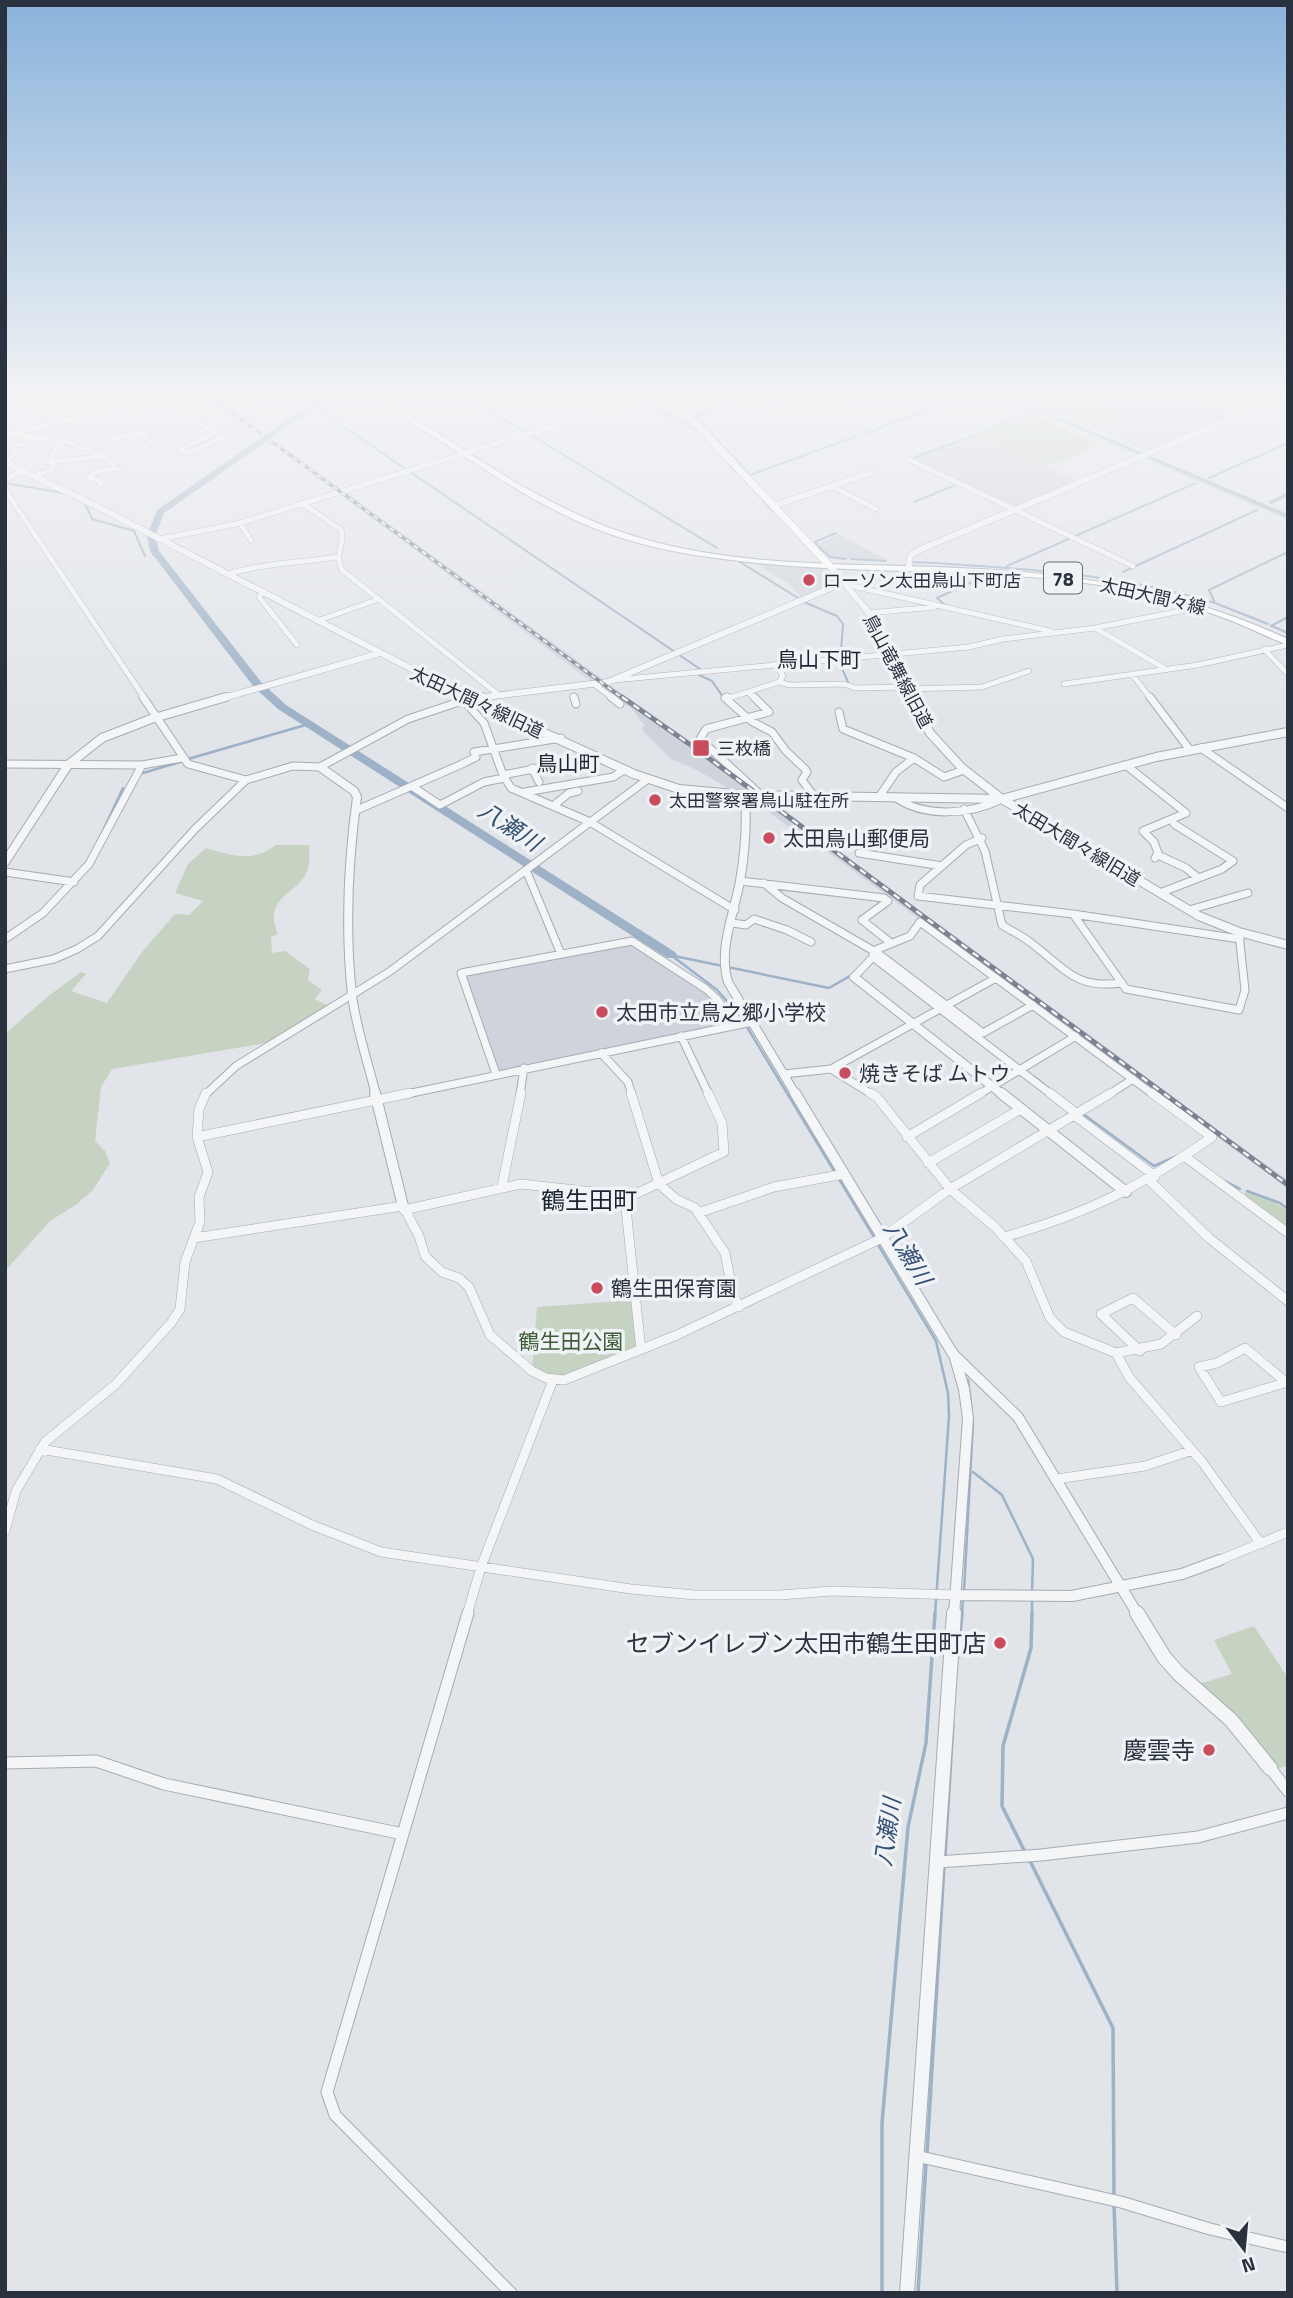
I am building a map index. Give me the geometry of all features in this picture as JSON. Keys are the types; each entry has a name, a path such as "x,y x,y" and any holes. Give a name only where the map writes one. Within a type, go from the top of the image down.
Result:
{"main road":[{"name":"太田大間々線","path":"552,505 609,531 704,554 1064,578 1127,587 1201,607 1288,642"},
{"path":"775,507 827,563"},
{"name":"太田大間々線","path":"827,563 1038,572 1124,583 1206,604 1288,642"}],"street":[{"path":"15,505 182,758 188,764 202,769 246,780"},
{"name":"太田大間々線旧道","path":"92,505 466,700 559,738 590,755 648,779 696,792 745,795 1002,799 1189,910 1240,935 1288,945"},
{"path":"158,538 240,523 295,505"},
{"path":"305,505 341,530 343,536 337,556 340,567 499,695"},
{"path":"775,507 780,505"},
{"path":"868,505 876,509"},
{"path":"1005,505 1133,566"},
{"path":"909,566 910,556 919,550 1026,505"},
{"path":"240,523 251,540"},
{"path":"228,574 256,565 303,563 337,556"},
{"name":"鳥山竜舞線旧道","path":"827,563 869,613 924,725 964,770 1002,799"},
{"path":"614,680 846,583 1059,634"},
{"path":"262,593 259,597 297,645"},
{"path":"317,621 379,599"},
{"path":"869,613 938,605"},
{"path":"320,767 408,719 466,700 614,680 891,654 1059,634 1201,607"},
{"path":"1095,628 1164,668"},
{"path":"1064,684 1198,665 1288,642"},
{"path":"1264,649 1288,674"},
{"path":"5,862 68,765 102,738 155,718 377,654"},
{"path":"776,664 783,676 779,682"},
{"path":"813,795 802,780 807,772 772,732 748,719 725,698 779,682 790,685 844,684 855,688 982,687 1028,671"},
{"path":"1132,674 1190,750"},
{"path":"594,684 620,704"},
{"path":"749,693 769,711 706,729 700,739 761,795"},
{"path":"573,696 576,704"},
{"path":"466,700 484,723 511,788 590,822 735,909"},
{"path":"839,712 843,729 914,758 944,777 964,770"},
{"path":"895,797 907,806 926,811 964,809 1190,750 1287,733"},
{"path":"357,810 476,757 474,752 559,738"},
{"path":"1201,748 1288,808"},
{"path":"411,788 440,805 484,782 532,768 580,760 590,755"},
{"path":"6,765 142,765 182,758"},
{"path":"879,797 896,772 914,758"},
{"path":"5,939 43,913 74,882 103,841 130,782 142,765"},
{"path":"5,969 48,961 91,942 194,829 246,780 293,765 320,767 354,791 357,810 350,848 348,901 352,997 404,1208 419,1236 425,1256 442,1272 459,1278 470,1287 490,1335 532,1371 553,1380 574,1378 641,1350 739,1307 878,1239 950,1189 1133,1079"},
{"path":"1127,766 1186,813 1143,831 1154,842 1157,856 1175,862 1197,877"},
{"path":"532,768 539,782"},
{"path":"523,793 614,777 624,770"},
{"path":"5,1531 16,1491 40,1449 57,1431 116,1384 171,1323 182,1304 185,1262 200,1222 199,1196 208,1172 197,1137 201,1100 212,1084 261,1051 352,997 648,779"},
{"path":"552,806 569,793 578,792"},
{"path":"744,1023 724,975 724,958 740,881 747,821 745,795"},
{"path":"964,809 982,838 989,861 994,904 1004,927 1021,935 1073,979 1097,987 1122,983"},
{"path":"1160,892 1227,867 1233,861 1174,824"},
{"path":"982,838 966,845 920,885 918,896 994,904 1240,935 1245,990 1239,1010 1126,989 1073,914"},
{"path":"859,853 942,866"},
{"path":"530,867 561,954"},
{"path":"5,872 74,882"},
{"path":"740,881 884,898 888,901 862,920 891,943"},
{"path":"764,883 782,898 873,954 983,1032 1033,1005"},
{"path":"1189,910 1248,892"},
{"path":"732,923 746,925 754,919 787,930 811,942"},
{"path":"1004,1237 1077,1214 1126,1192 1213,1137 920,922 910,936 873,954 854,977 1126,1192"},
{"path":"496,1074 461,973 626,941 636,942 706,989 744,1023 784,1074 845,1174 878,1239 953,1354 1018,1417 1164,1657 1179,1674 1231,1720 1288,1791"},
{"path":"784,1074 831,1069 996,978"},
{"path":"945,1007 1152,1178 1209,1238 1288,1301"},
{"path":"197,1137 744,1023"},
{"path":"625,1199 725,1151 722,1123 681,1036"},
{"path":"908,1137 1076,1036"},
{"path":"601,1053 628,1083 659,1184 676,1199 695,1208 728,1260 731,1295 739,1307"},
{"path":"502,1186 510,1140 520,1107 524,1068"},
{"path":"831,1069 877,1097 950,1189 1004,1237 1026,1261 1050,1318 1064,1332 1116,1353 1140,1351 1165,1345 1198,1316"},
{"path":"928,1163 1021,1109"},
{"path":"1184,1156 1288,1233"},
{"path":"698,1213 774,1187 845,1174"},
{"path":"194,1238 404,1208 502,1186 554,1185 616,1193 625,1199"},
{"path":"625,1199 641,1350"},
{"path":"1140,1351 1101,1314 1133,1298 1176,1335"},
{"path":"1245,1348 1287,1382 1222,1402 1199,1367 1217,1363 1245,1348"},
{"path":"1116,1353 1129,1377 1203,1463 1261,1544"},
{"path":"907,2293 937,1862 943,1595 968,1418 964,1389 953,1354"},
{"path":"512,2293 335,2115 327,2092 481,1567 553,1380"},
{"path":"40,1449 216,1479 312,1525 382,1552 631,1589 695,1595 780,1595 832,1591 1058,1597 1182,1574 1288,1532"},
{"path":"1057,1479 1145,1466 1190,1451"},
{"path":"5,1763 96,1761 171,1786 403,1834"},
{"path":"937,1862 1041,1855 1198,1837 1288,1813"},
{"path":"916,2156 1121,2202 1210,2229 1288,2247"}],"shaded area":[{"path":"355,505 364,505 604,680 592,682"},
{"path":"839,534 887,560 834,558 816,545"},
{"name":"ローソン太田鳥山下町店","path":"757,564 821,568 837,582 801,597 789,584"},
{"path":"610,685 696,747 703,744 758,793 736,793 697,770 671,759 643,731 642,727 645,726 631,708 599,686"},
{"path":"765,798 1216,1128 1214,1135 795,828 790,828 756,802 751,804 751,799"},
{"name":"太田市立鳥之郷小学校","path":"632,937 706,989 742,1024 496,1074 461,973"},
{"path":"1219,1131 1288,1180 1288,1189 1217,1137"}],"green space":[{"path":"1253,505 1288,518 1288,520"},
{"path":"276,845 309,845 309,860 304,877 278,903 274,911 278,934 271,937 272,953 285,951 310,969 308,980 322,990 315,999 329,1006 266,1043 112,1069 101,1087 95,1141 105,1151 110,1163 93,1190 50,1221 5,1271 5,1034 47,997 81,972 86,974 71,991 107,1003 142,952 175,914 189,915 203,901 175,893 188,864 206,848 251,856"},
{"path":"1245,1192 1276,1203 1288,1211 1288,1230 1245,1197"},
{"name":"鶴生田公園","path":"636,1300 641,1350 559,1380 532,1371 537,1307"},
{"path":"1254,1626 1288,1678 1288,1766 1278,1768 1256,1741 1199,1684 1232,1674 1214,1640"}],"water":[{"path":"1258,505 1267,505 1288,514 1288,518"}],"waterway":[{"name":"八瀬川","path":"86,505 92,519 134,531 145,556"},
{"name":"八瀬川","path":"170,505 160,512 151,536 155,551 257,684 282,707 671,955"},
{"path":"459,505 700,669 699,675 712,681 723,697"},
{"path":"647,505 717,548"},
{"path":"768,505 774,512"},
{"path":"1007,566 1145,505"},
{"path":"1123,572 1257,510"},
{"path":"817,544 815,542 836,533"},
{"path":"819,547 830,557 846,559"},
{"path":"1215,603 1209,590 1288,552"},
{"name":"八瀬川","path":"153,555 157,554"},
{"path":"851,559 886,561"},
{"path":"740,562 798,598"},
{"path":"914,562 1103,578 1215,603"},
{"path":"945,605 937,598 985,576"},
{"path":"804,602 837,616 843,624 840,664 848,682"},
{"path":"1215,603 1268,624"},
{"path":"1271,626 1288,617"},
{"path":"1272,626 1288,633"},
{"path":"188,759 309,724"},
{"path":"143,773 180,762"},
{"path":"102,833 123,788"},
{"name":"八瀬川","path":"671,955 717,990 741,1017 874,1237"},
{"path":"674,956 829,988 850,976"},
{"path":"1033,1076 1052,1091"},
{"path":"1083,1114 1154,1166 1184,1153"},
{"path":"1225,1181 1240,1189"},
{"path":"1247,1191 1280,1203 1288,1209"},
{"name":"八瀬川","path":"877,1243 936,1341 948,1393 949,1416 935,1615"},
{"path":"968,1380 972,1413"},
{"path":"964,1591 973,1423"},
{"path":"973,1472 1002,1495 1033,1559 1032,1592"},
{"path":"962,1615 963,1598"},
{"path":"1032,1598 1032,1613"},
{"name":"八瀬川","path":"882,2293 882,2123 908,1827 926,1743 935,1613"},
{"path":"958,1657 962,1613"},
{"path":"1025,1852 1002,1806 1003,1746 1031,1648 1032,1613"},
{"path":"945,1856 953,1723"},
{"path":"1030,1861 1113,2028 1114,2195"},
{"path":"927,2153 944,1866"},
{"path":"918,2293 926,2163"},
{"path":"1114,2205 1117,2293"}],"railway":[{"path":"359,505 624,699"},
{"path":"622,697 1288,1185"}],"place":[{"name":"ローソン太田鳥山下町店","path":"809,580"},
{"name":"三枚橋","path":"701,748"},
{"name":"太田警察署鳥山駐在所","path":"655,800"},
{"name":"太田鳥山郵便局","path":"769,838"},
{"name":"太田市立鳥之郷小学校","path":"602,1012"},
{"name":"焼きそば ムトウ","path":"845,1073"},
{"name":"鶴生田保育園","path":"597,1288"},
{"name":"セブンイレブン太田市鶴生田町店","path":"1000,1643"},
{"name":"慶雲寺","path":"1209,1750"}],"district":[{"name":"鳥山下町","path":"819,659"},
{"name":"鳥山町","path":"568,763"},
{"name":"鶴生田町","path":"589,1200"}]}
